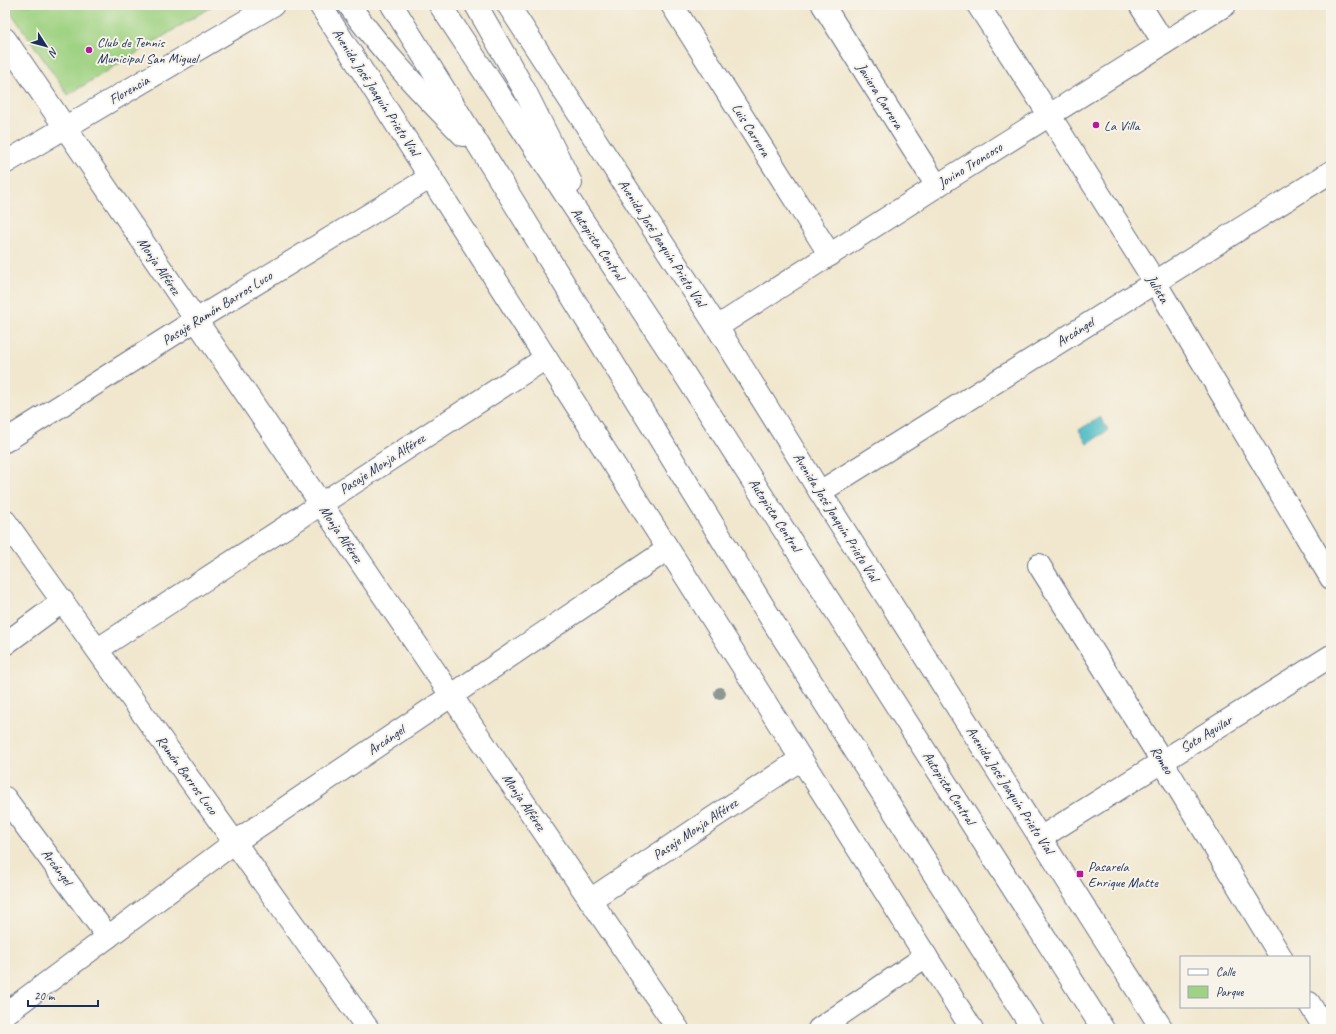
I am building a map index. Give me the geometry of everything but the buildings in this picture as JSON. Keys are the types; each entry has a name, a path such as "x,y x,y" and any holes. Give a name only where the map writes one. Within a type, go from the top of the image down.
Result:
{"main road":[{"name":"Florencia","path":"5,163 273,5"},
{"name":"Avenida José Joaquín Prieto Vial","path":"320,5 668,549 972,1029"},
{"path":"349,5 385,50 432,104 492,165"},
{"path":"392,5 683,477 1033,1029"},
{"name":"Autopista Central","path":"440,5 683,372 1103,1029"},
{"path":"476,5 518,77 558,154 596,241"},
{"name":"Avenida José Joaquín Prieto Vial","path":"508,5 716,327 1162,1029"},
{"name":"Luis Carrera","path":"672,5 830,255"},
{"name":"Javiera Carrera","path":"823,5 937,186"},
{"name":"Julieta","path":"978,5 1155,282 1331,578"},
{"path":"1140,5 1164,43"},
{"name":"Jovino Troncoso","path":"716,327 1225,5"},
{"name":"Monja Alférez","path":"5,39 678,1029"},
{"name":"Arcángel","path":"820,492 1331,172"},
{"name":"Pasaje Ramón Barros Luco","path":"5,441 196,320 431,177"},
{"name":"Pasaje Monja Alférez","path":"98,650 546,358"},
{"name":"Ramón Barros Luco","path":"5,521 368,1029"},
{"name":"Arcángel","path":"5,1014 235,842 668,549"},
{"name":"Romeo","path":"1040,565 1162,761 1280,956"},
{"path":"5,644 63,601"},
{"name":"Soto Aguilar","path":"1040,838 1331,656"},
{"name":"Pasaje Monja Alférez","path":"590,900 801,759"},
{"name":"Arcángel","path":"5,798 108,937"},
{"path":"819,1029 926,956"},
{"path":"1310,1005 1325,1029"}],"green space":[{"name":"Club de Tennis Municipal San Miguel","path":"6,5 214,5 68,95"}],"water":[{"path":"1100,417 1108,430 1087,444 1079,430"}],"place":[{"name":"Club de Tennis Municipal San Miguel","path":"89,50"},
{"name":"La Villa","path":"1096,125"},
{"name":"Pasarela Enrique Matte","path":"1080,874"}]}
